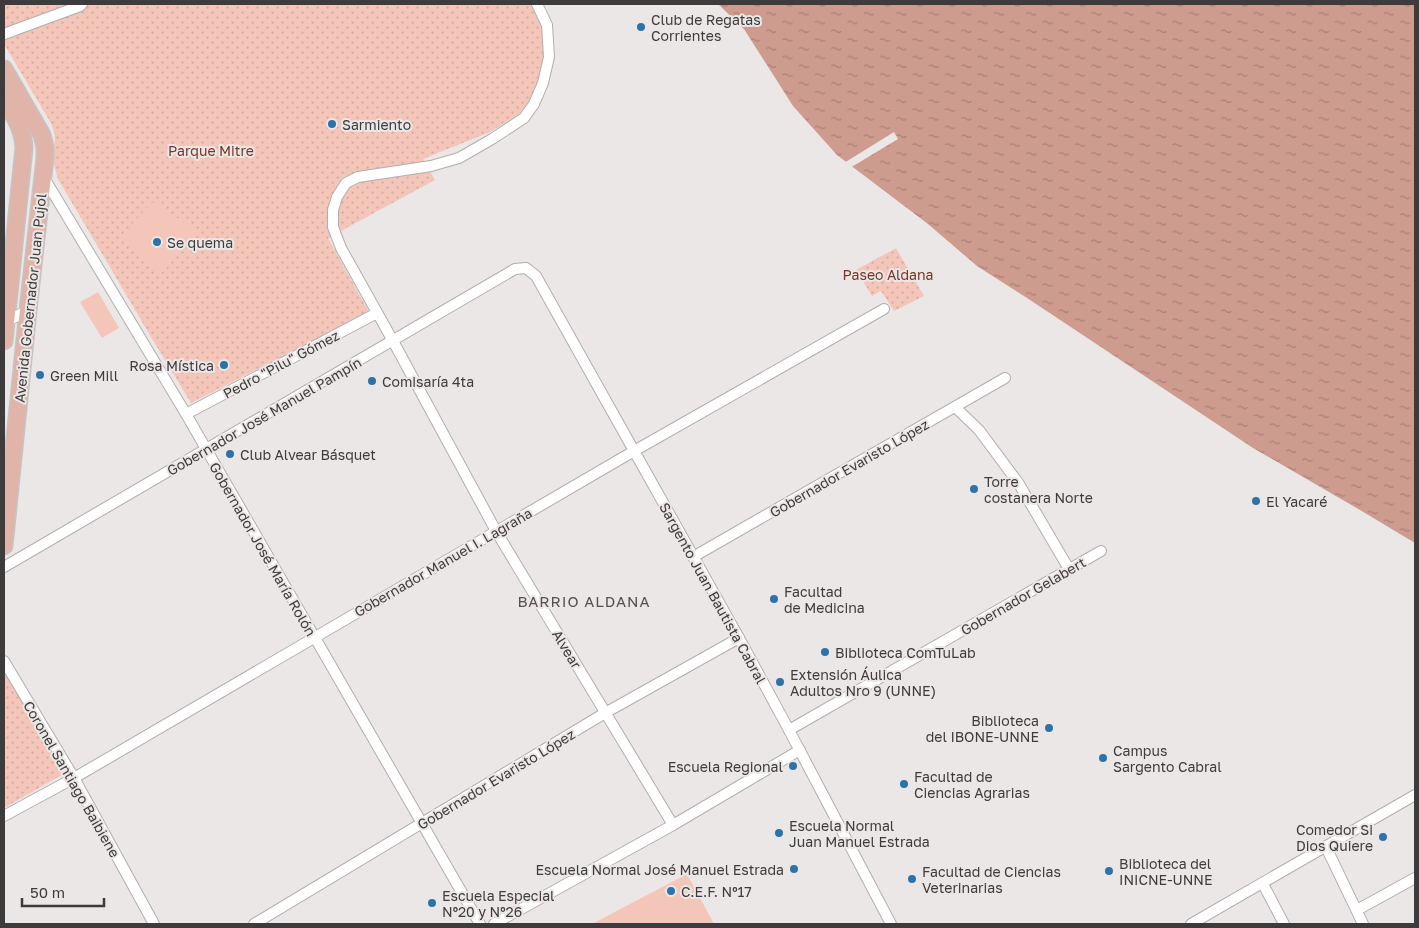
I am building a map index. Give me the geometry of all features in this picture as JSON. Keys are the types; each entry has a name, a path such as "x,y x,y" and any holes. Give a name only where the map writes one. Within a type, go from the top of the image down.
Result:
{"main road":[{"path":"4,69 7,93"},
{"name":"Avenida Gobernador Juan Pujol","path":"4,546 45,147 42,136 7,93"},
{"name":"Avenida Gobernador Juan Pujol","path":"4,341 24,148 20,127 7,93"}],"street":[{"path":"4,34 82,4"},
{"name":"Alvear","path":"537,4 546,25 549,57 543,83 534,104 524,118 458,158 431,166 358,177 346,184 337,197 333,210 333,227 341,248 496,531 673,825"},
{"name":"Gobernador José María Rolón","path":"43,176 186,414 480,924"},
{"name":"Gobernador José Manuel Pampín","path":"4,567 515,269 526,268"},
{"name":"Sargento Juan Bautista Cabral","path":"526,268 536,276 739,638 891,924"},
{"name":"Gobernador Manuel I. Lagraña","path":"4,816 74,778 634,451 884,309"},
{"path":"5,322 28,310"},
{"name":"Pedro \"Pilu\" Gómez","path":"186,414 377,313"},
{"name":"Gobernador Evaristo López","path":"693,558 1005,378"},
{"path":"955,407 980,430 1019,484 1069,570"},
{"name":"Gobernador Gelabert","path":"789,730 1101,551"},
{"name":"Gobernador Evaristo López","path":"254,924 606,713 739,638"},
{"name":"Coronel Santiago Baibiene","path":"4,661 74,778 154,924"},
{"path":"494,924 673,825 800,750"},
{"path":"1195,923 1415,795"},
{"path":"1326,847 1364,924"},
{"path":"1357,910 1415,879"},
{"path":"1263,884 1284,924"}],"green space":[{"name":"Parque Mitre","path":"4,4 534,4 543,26 545,58 540,85 519,114 490,132 423,159 435,180 328,238 369,312 191,403 58,179 53,161 55,137 52,125 4,44"},
{"path":"152,202 199,232 159,276 123,234"},
{"name":"Paseo Aldana","path":"896,248 924,296 894,311 881,291 872,296 856,270"},
{"path":"98,292 119,328 102,338 80,302"},
{"path":"4,669 65,773 4,808"},
{"path":"687,874 714,924 592,924"}],"water":[{"path":"718,4 1415,4 1415,543 1253,448 977,266 928,224 837,155 793,106 744,29"}],"pier":[{"path":"894,132 898,139 850,168 844,163"}],"place":[{"name":"Club de Regatas Corrientes","path":"641,27"},
{"name":"Sarmiento","path":"332,124"},
{"name":"Se quema","path":"157,242"},
{"name":"Rosa Mística","path":"224,365"},
{"name":"Green Mill","path":"40,375"},
{"name":"Comisaría 4ta","path":"372,381"},
{"name":"Club Alvear Básquet","path":"230,454"},
{"name":"Torre costanera Norte","path":"974,489"},
{"name":"El Yacaré","path":"1256,501"},
{"name":"Facultad de Medicina","path":"774,599"},
{"name":"Biblioteca ComTuLab","path":"825,652"},
{"name":"Extensión Áulica Adultos Nro 9 (UNNE)","path":"780,682"},
{"name":"Biblioteca del IBONE-UNNE","path":"1049,728"},
{"name":"Campus Sargento Cabral","path":"1103,758"},
{"name":"Escuela Regional","path":"793,766"},
{"name":"Facultad de Ciencias Agrarias","path":"904,784"},
{"name":"Escuela Normal Juan Manuel Estrada","path":"779,833"},
{"name":"Comedor Si Dios Quiere","path":"1383,837"},
{"name":"Escuela Normal José Manuel Estrada","path":"794,869"},
{"name":"Biblioteca del INICNE-UNNE","path":"1109,871"},
{"name":"Facultad de Ciencias Veterinarias","path":"912,879"},
{"name":"C.E.F. Nº17","path":"671,891"},
{"name":"Escuela Especial Nº20 y Nº26","path":"432,903"}],"district":[{"name":"BARRIO ALDANA","path":"584,601"}]}
